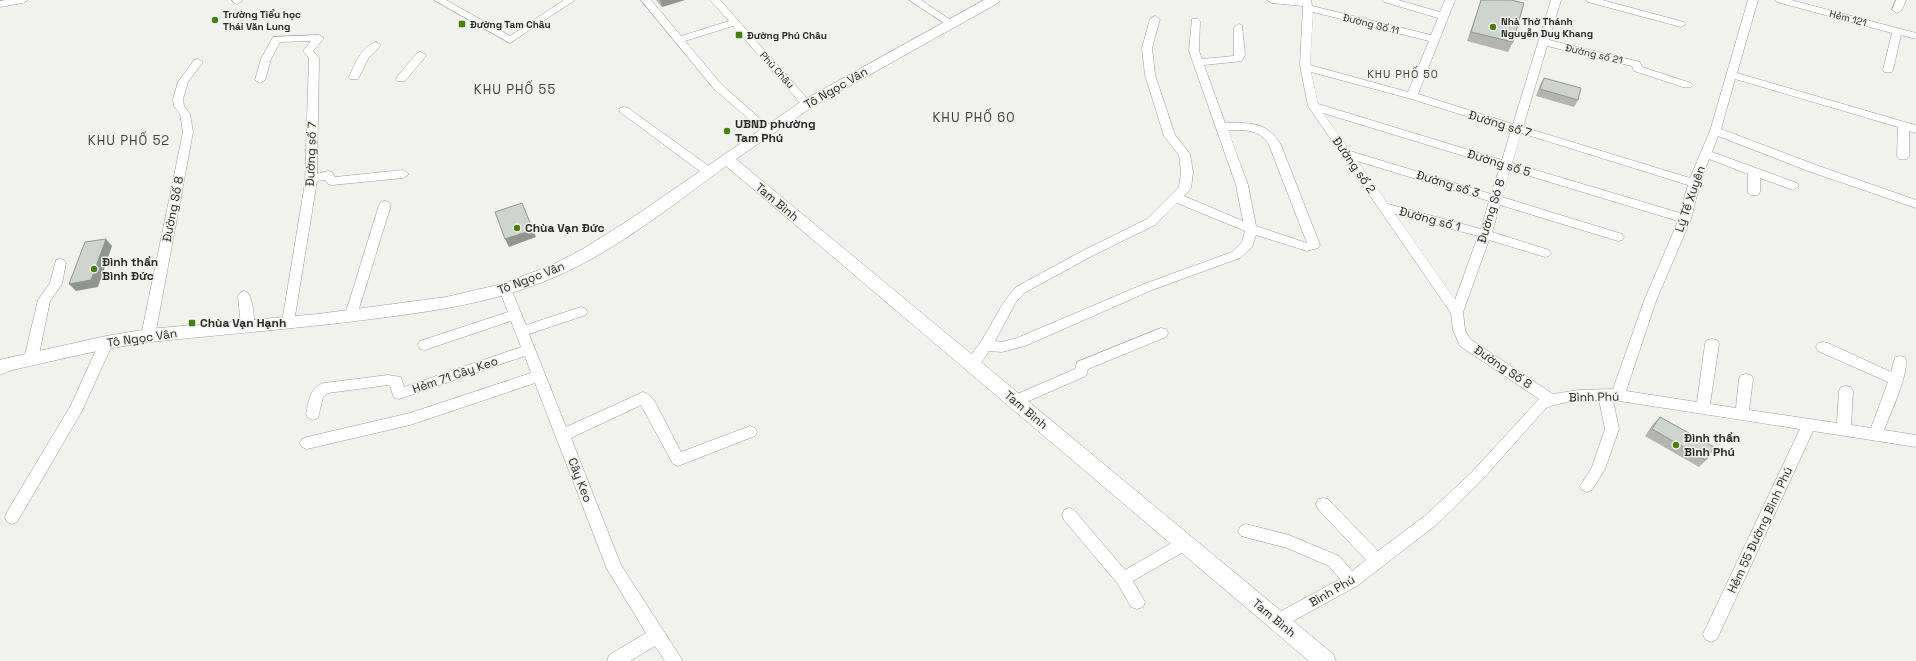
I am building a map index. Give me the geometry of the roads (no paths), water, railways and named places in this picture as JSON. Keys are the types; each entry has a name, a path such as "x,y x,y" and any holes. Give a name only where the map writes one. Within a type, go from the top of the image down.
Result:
{"main road":[{"name":"Tô Ngọc Vân","path":"0,368 9,364 31,359 106,343 148,336 352,315 446,303 505,289 558,269 588,254 635,224 807,104 992,0"},
{"name":"Tam Bình","path":"726,160 1325,661"}],"street":[{"path":"0,4 23,0"},
{"path":"439,0 510,40 570,0"},
{"path":"646,0 718,87 769,131"},
{"name":"Phú Châu","path":"715,0 807,104"},
{"path":"914,0 950,23"},
{"name":"Đường Số 11","path":"1272,0 1307,3 1433,39"},
{"path":"1387,0 1443,16"},
{"path":"1412,96 1433,39 1450,0"},
{"name":"Đường Só 8","path":"1459,330 1457,312 1506,165 1556,0"},
{"path":"1591,0 1681,24"},
{"name":"Lý Tế Xuyên","path":"1611,395 1685,219 1694,183 1715,131 1753,0"},
{"name":"Hẻm 121","path":"1780,0 1916,36"},
{"path":"1897,10 1901,0"},
{"name":"Đường số 2","path":"1307,3 1310,13 1306,40 1306,67 1309,92 1313,106 1457,312"},
{"path":"971,365 986,345 1012,299 1020,290 1088,253 1151,222 1177,198 1185,188 1187,172 1184,154 1170,136 1164,123 1150,75 1147,48 1155,19"},
{"path":"986,345 1002,348 1020,342 1148,287 1236,255 1248,244 1251,229 1242,185 1194,50 1195,21"},
{"path":"679,40 734,23"},
{"path":"1199,62 1238,59 1240,55 1239,27"},
{"path":"1888,70 1898,31"},
{"name":"Đường số 7","path":"260,80 266,59 277,39 318,38 308,51 314,58 312,179 288,322"},
{"name":"Đường số 21","path":"1543,42 1636,64 1638,69 1686,85"},
{"path":"354,77 363,58 376,45"},
{"path":"401,79 421,55"},
{"name":"Đường Số 8","path":"148,336 188,132 185,114 179,106 178,99 183,82 198,62"},
{"name":"Đường số 7","path":"1306,67 1412,96 1694,183"},
{"path":"1732,75 1916,129"},
{"name":"Đường số 5","path":"1313,106 1685,219"},
{"path":"624,110 709,172"},
{"path":"1177,198 1251,229 1307,247 1314,244 1291,189 1275,145 1269,135 1252,126 1222,127"},
{"path":"1903,156 1904,126"},
{"path":"1715,131 1812,168 1916,204"},
{"path":"1706,154 1793,186"},
{"name":"Đường số 3","path":"1346,155 1351,155 1618,236"},
{"path":"1754,172 1754,192"},
{"path":"312,179 328,175 332,181 403,174"},
{"path":"352,315 385,205"},
{"name":"Đường số 1","path":"1383,207 1484,234 1545,253"},
{"path":"31,359 44,300 56,284 60,263"},
{"name":"Cây Keo","path":"505,289 615,568 657,636 675,661"},
{"path":"244,296 247,326"},
{"path":"522,331 581,312"},
{"path":"425,346 516,315"},
{"name":"Đường Số 8","path":"1459,330 1465,342 1551,400"},
{"path":"1015,402 1081,372 1082,366 1161,333"},
{"path":"12,517 77,408 106,343"},
{"path":"1703,408 1712,344"},
{"path":"1823,347 1896,380"},
{"name":"Hẻm 71 Cây Keo","path":"313,414 317,395 324,388 388,380 396,381 399,394 529,349"},
{"path":"1875,435 1896,380 1900,361"},
{"path":"307,443 410,419 539,376"},
{"path":"1742,413 1746,379"},
{"path":"1844,430 1846,391"},
{"name":"Bình Phú","path":"1278,621 1351,581 1431,520 1476,477 1541,404 1551,400 1574,395 1611,395 1742,413 1808,426 1844,430 1916,442"},
{"path":"1588,486 1598,469 1612,429 1611,395"},
{"path":"562,435 643,398 649,404 678,460 750,432"},
{"name":"Hẻm 55 Đường Bình Phú","path":"1711,634 1808,426"},
{"path":"1323,504 1377,561"},
{"path":"1069,515 1123,579 1137,602"},
{"path":"1246,531 1289,542 1334,561 1351,581"},
{"path":"1123,579 1185,543"},
{"path":"615,661 657,636"}],"place":[{"name":"Trường Tiểu học Thái Văn Lung","path":"215,20"},
{"name":"Đường Tam Châu","path":"462,24"},
{"name":"Nhà Thờ Thánh Nguyễn Duy Khang","path":"1493,27"},
{"name":"Đường Phú Châu","path":"739,35"},
{"name":"UBND phường Tam Phú","path":"727,131"},
{"name":"Chùa Vạn Đức","path":"517,228"},
{"name":"Đình thần Bình Đức","path":"94,269"},
{"name":"Chùa Vạn Hạnh","path":"192,323"},
{"name":"Đình thần Bình Phú","path":"1676,445"}],"district":[{"name":"KHU PHỐ 50","path":"1403,74"},
{"name":"KHU PHỐ 55","path":"515,89"},
{"name":"KHU PHỐ 60","path":"974,117"},
{"name":"KHU PHỐ 52","path":"129,140"}]}
